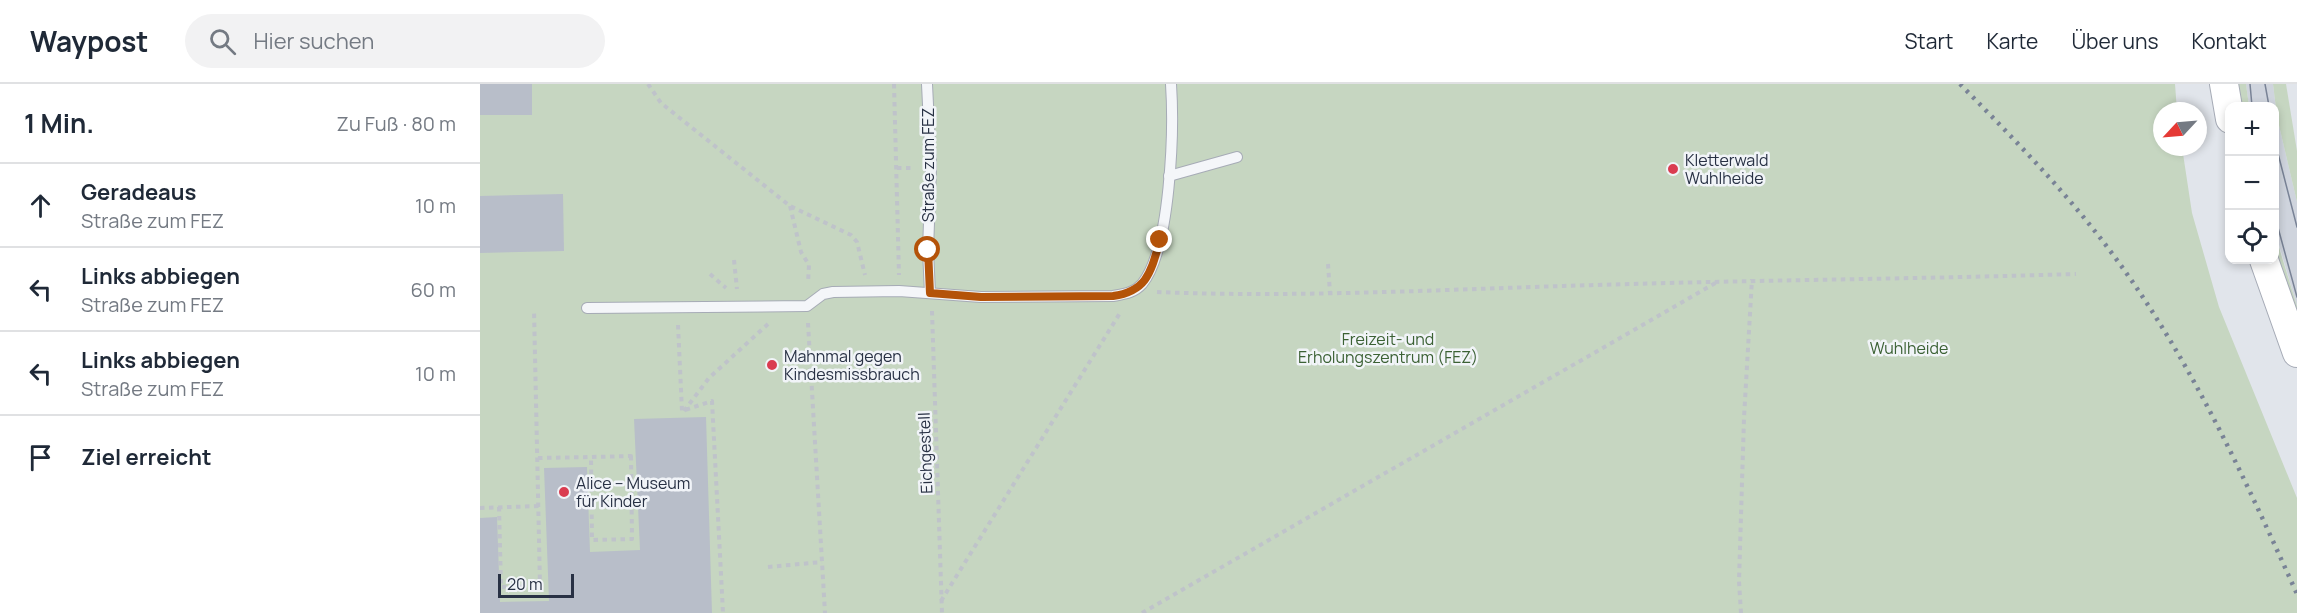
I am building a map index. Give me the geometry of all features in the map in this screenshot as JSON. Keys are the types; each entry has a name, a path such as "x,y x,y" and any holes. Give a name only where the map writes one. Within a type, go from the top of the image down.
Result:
{"main road":[{"path":"2224,84 2227,102"},
{"path":"2265,264 2297,353"}],"lane":[{"name":"Straße zum FEZ","path":"927,84 931,167 928,250 930,293"},
{"path":"587,308 807,306 823,294 868,291 981,297 1113,296 1134,291 1146,278 1160,240 1169,176 1171,84"},
{"path":"1169,176 1237,157"}],"path":[{"path":"648,84 661,103 790,206 851,235 857,242 868,291"},
{"path":"894,84 899,291"},
{"path":"790,206 801,252 809,265 807,306 825,613"},
{"path":"734,260 739,305"},
{"path":"1328,264 1330,293"},
{"path":"941,601 1134,291 1196,294 1330,293 1752,279 1918,279 2076,274"},
{"path":"1741,613 1739,581 1744,418 1752,279"},
{"path":"1142,613 1719,281"},
{"name":"Eichgestell","path":"930,293 933,314 942,613"},
{"path":"684,411 709,378 779,315 784,305"},
{"path":"678,306 681,411 684,411"},
{"path":"499,507 501,587 540,586 534,310"},
{"path":"684,411 712,401 723,613"},
{"path":"538,458 632,456 632,539 592,540 591,457"},
{"path":"480,508 539,506"},
{"path":"768,567 822,562"}],"shaded area":[{"path":"2246,84 2273,84 2275,102 2248,102"},
{"path":"2279,126 2297,202 2297,306 2279,245"}],"green space":[{"name":"Wuhlheide","path":"480,84 2175,84 2176,102 2153,102 2153,156 2183,156 2192,213 2219,307 2297,498 2297,613 480,613"},
{"path":"2235,84 2246,84 2248,102 2238,102"},
{"path":"2273,84 2286,84 2297,151 2297,202 2279,126 2279,102 2275,102"},
{"path":"2279,247 2297,306 2297,323 2278,264"}],"building":[{"path":"480,84 532,84 532,115 480,115"},
{"path":"563,194 564,251 480,253 480,196"},
{"path":"706,417 712,613 480,613 480,518 497,517 500,602 549,601 544,468 587,467 590,552 640,550 634,419"}],"tram line":[{"path":"2250,84 2252,102"},
{"path":"2265,84 2268,102"},
{"path":"2279,156 2297,227"},
{"path":"2279,231 2297,297"}],"railway":[{"path":"1960,84 2078,211 2142,296 2168,336 2214,420 2297,594"}],"place":[{"name":"Kletterwald Wuhlheide","path":"1673,169"},
{"name":"Mahnmal gegen Kindesmissbrauch","path":"772,365"},
{"name":"Alice – Museum für Kinder","path":"564,492"}],"route":[{"path":"928,250 930,293 981,297 1113,296 1134,291 1141,285 1154,261 1160,240"}],"park label":[{"name":"Freizeit- und Erholungszentrum (FEZ)","path":"1388,348"}]}
